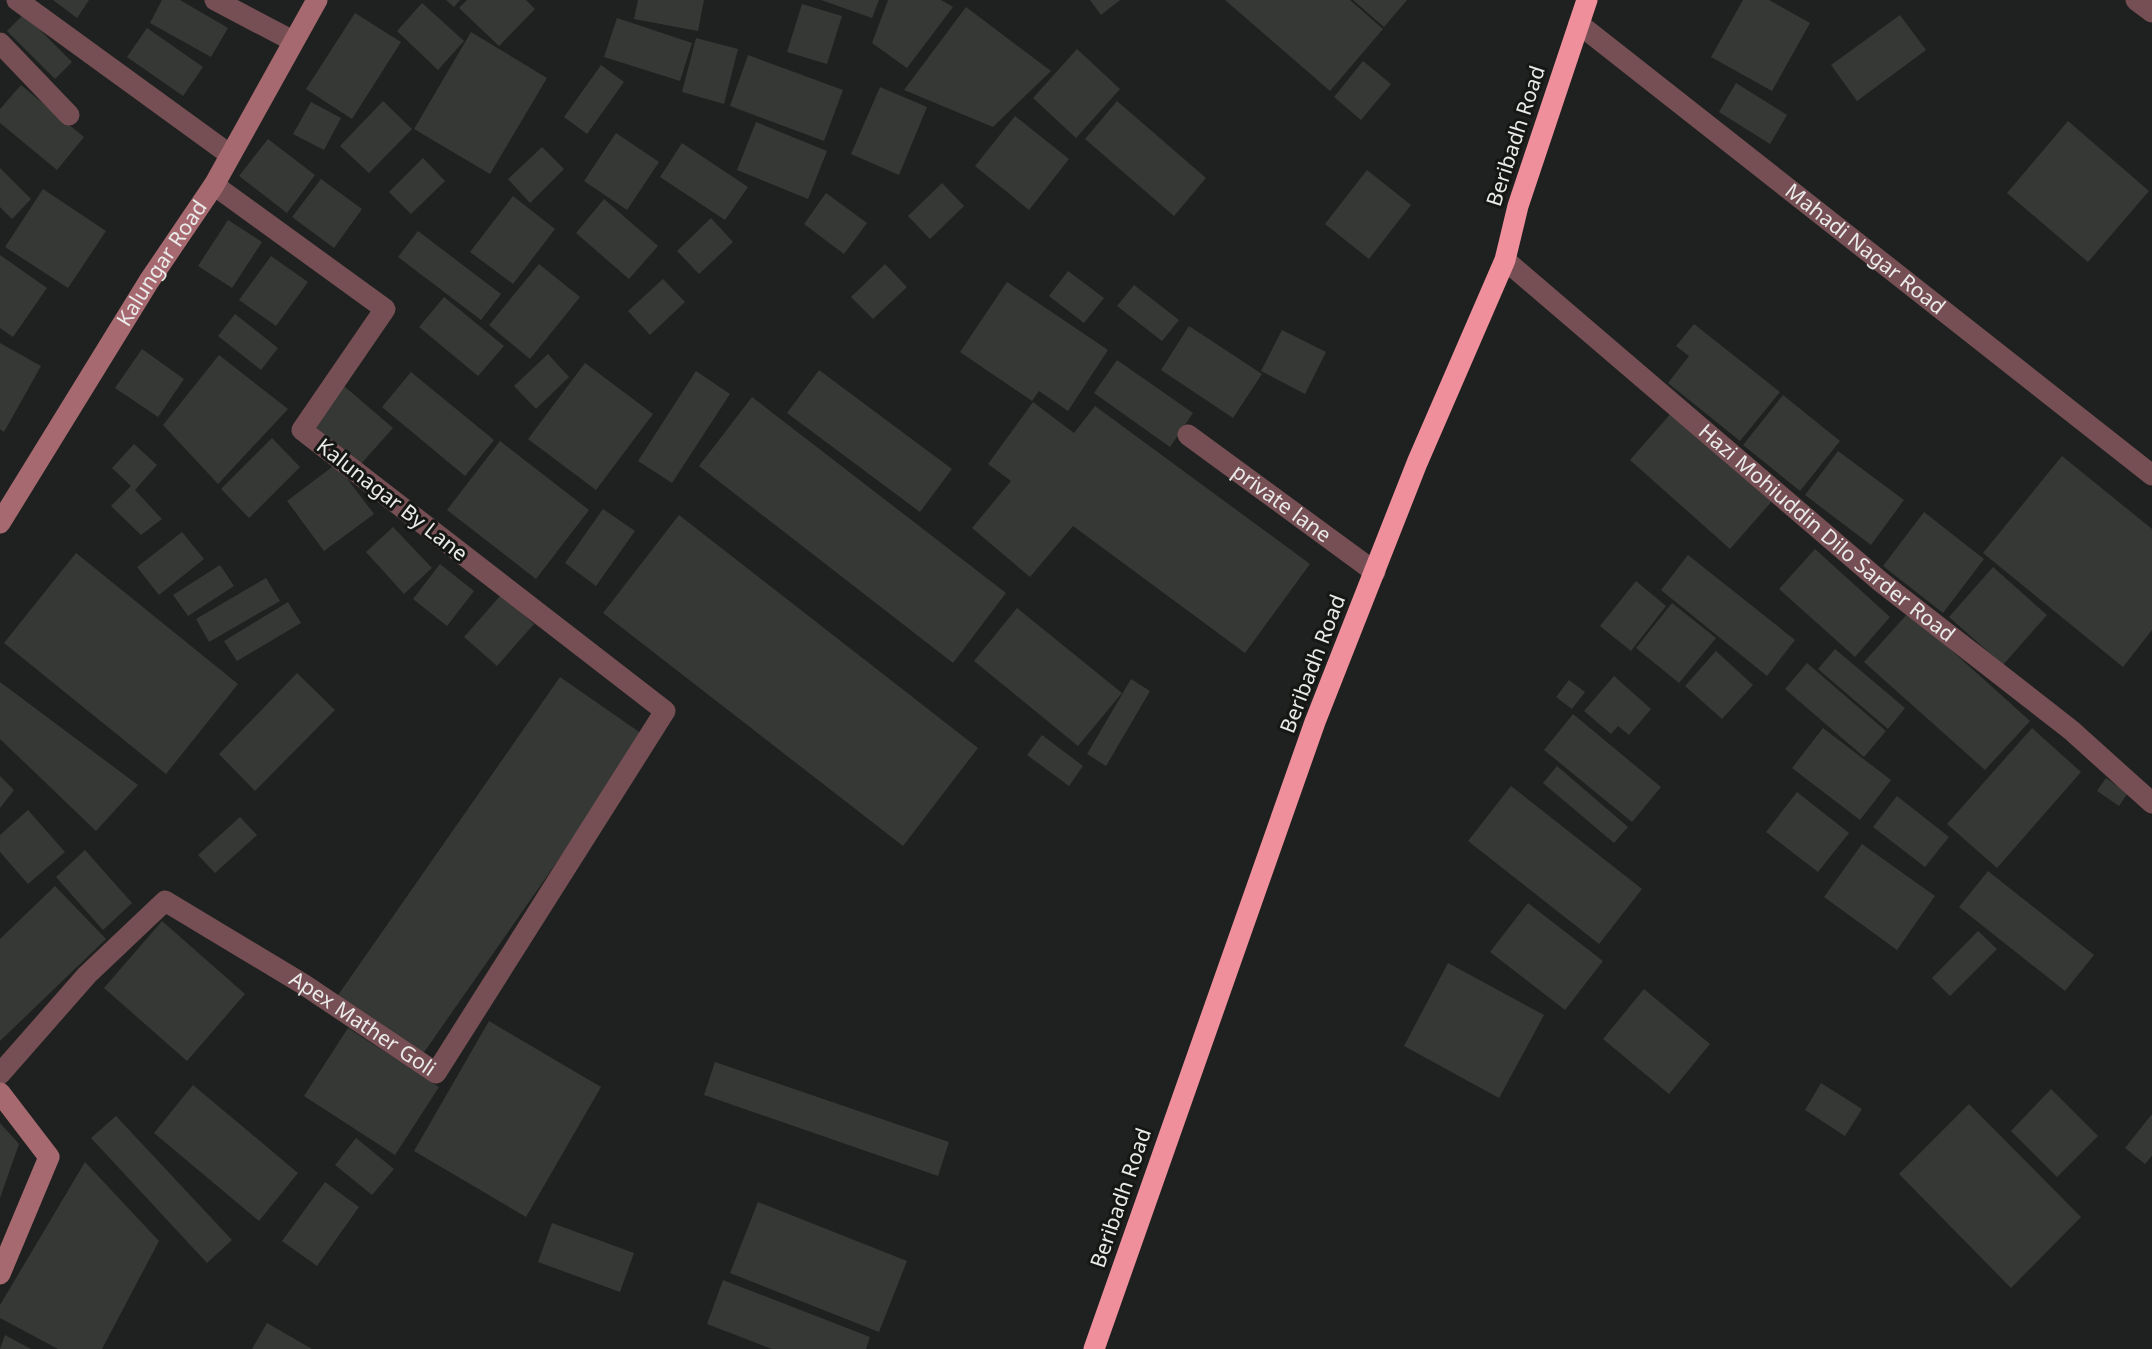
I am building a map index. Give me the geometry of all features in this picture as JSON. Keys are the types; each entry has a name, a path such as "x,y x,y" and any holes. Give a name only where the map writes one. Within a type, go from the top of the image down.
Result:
{"highway":[{"name":"Beribadh Road","path":"1094,1349 1315,722 1416,463 1505,260 1518,206 1587,0"}],"street":[{"path":"17,0 229,155"},
{"path":"215,0 292,41"},
{"name":"Kalungar Road","path":"0,523 149,281 214,186 317,0"},
{"path":"2136,0 2152,12"},
{"name":"Mahadi Nagar Road","path":"1579,24 2152,475"},
{"path":"0,44 69,116"},
{"name":"Kalunagar By Lane","path":"214,186 385,309 302,430 665,712"},
{"name":"Hazi Mohiuddin Dilo Sarder Road","path":"1505,260 1881,582 2071,730 2152,803"},
{"name":"private lane","path":"1188,435 1375,572"},
{"name":"Apex Mather Goli","path":"0,1074 87,975 165,901 303,984 436,1073 665,712"},
{"path":"0,1093 49,1157 0,1274"}],"building":[{"path":"53,0 89,0 77,18"},
{"path":"162,0 180,0 228,28 211,57 150,23"},
{"path":"446,0 460,0 454,7"},
{"path":"467,0 526,0 535,9 499,46 459,8"},
{"path":"638,0 704,0 698,31 634,19"},
{"path":"821,0 879,0 872,18"},
{"path":"888,0 941,0 953,7 907,68 872,43"},
{"path":"1090,0 1120,0 1101,15"},
{"path":"1225,0 1350,0 1383,29 1330,91"},
{"path":"1353,0 1407,0 1384,27"},
{"path":"1743,0 1769,0 1810,23 1772,91 1711,57"},
{"path":"422,3 464,41 438,70 397,31"},
{"path":"802,4 842,16 827,64 787,52"},
{"path":"966,7 1051,71 993,127 904,90"},
{"path":"355,13 401,42 352,119 306,89"},
{"path":"24,14 72,62 55,79 7,31"},
{"path":"1900,15 1926,50 1857,101 1831,65"},
{"path":"617,18 692,43 680,81 604,57"},
{"path":"147,28 203,67 183,96 127,57"},
{"path":"471,32 547,78 490,174 414,129"},
{"path":"696,38 738,49 724,104 682,92"},
{"path":"1077,49 1120,89 1076,138 1033,98"},
{"path":"748,55 843,90 824,141 730,106"},
{"path":"1363,61 1391,84 1361,120 1334,97"},
{"path":"601,65 624,82 587,134 564,117"},
{"path":"1736,83 1787,115 1770,144 1719,112"},
{"path":"21,85 84,137 57,170 0,123 0,109"},
{"path":"880,87 927,107 899,175 851,154"},
{"path":"383,101 412,129 369,173 340,146"},
{"path":"1117,101 1206,178 1174,216 1085,139"},
{"path":"311,102 341,118 324,150 293,134"},
{"path":"1015,116 1069,159 1029,210 975,166"},
{"path":"2068,121 2149,191 2088,262 2007,193"},
{"path":"756,122 827,151 808,199 737,170"},
{"path":"616,133 659,162 627,210 584,181"},
{"path":"268,139 315,175 287,213 239,176"},
{"path":"682,143 748,187 725,220 660,177"},
{"path":"542,147 564,169 530,203 508,179"},
{"path":"423,158 445,181 411,214 389,192"},
{"path":"0,168 31,199 12,219 0,207"},
{"path":"1367,170 1411,205 1369,259 1325,224"},
{"path":"321,179 362,209 334,248 292,217"},
{"path":"942,183 964,206 930,239 908,216"},
{"path":"43,189 106,231 68,288 5,247"},
{"path":"826,193 867,223 844,254 804,224"},
{"path":"513,196 555,229 513,284 470,252"},
{"path":"604,199 658,246 629,279 576,233"},
{"path":"711,218 733,242 699,274 677,251"},
{"path":"228,220 262,242 232,288 198,266"},
{"path":"418,231 501,294 481,320 398,257"},
{"path":"0,255 47,288 13,337 0,328"},
{"path":"271,256 308,282 276,326 239,300"},
{"path":"539,264 580,297 530,359 489,325"},
{"path":"885,264 907,287 873,319 851,297"},
{"path":"1068,271 1104,298 1084,323 1049,296"},
{"path":"663,279 685,302 650,335 628,311"},
{"path":"1007,282 1108,350 1068,411 1039,391 1032,401 960,352"},
{"path":"1134,285 1179,320 1162,341 1117,306"},
{"path":"444,297 504,346 478,376 419,327"},
{"path":"235,314 278,348 261,370 218,336"},
{"path":"1694,324 1780,392 1740,441 1668,383 1689,356 1676,346"},
{"path":"1189,326 1262,374 1233,418 1161,370"},
{"path":"1282,330 1326,352 1305,394 1261,371"},
{"path":"0,343 41,366 4,432 0,429"},
{"path":"142,349 184,379 158,417 115,388"},
{"path":"548,354 569,377 536,409 514,386"},
{"path":"219,355 288,409 218,484 163,425"},
{"path":"1117,360 1193,413 1170,447 1094,393"},
{"path":"585,363 653,414 596,490 528,439"},
{"path":"819,370 952,469 920,512 787,413"},
{"path":"696,371 730,394 672,483 638,461"},
{"path":"411,372 494,440 465,476 382,407"},
{"path":"344,386 393,428 360,465 312,424"},
{"path":"1783,395 1840,441 1800,491 1743,445"},
{"path":"752,397 1006,593 953,663 699,466"},
{"path":"1033,402 1074,433 1095,406 1310,564 1245,653 1073,526 1030,577 972,528 1011,481 988,464"},
{"path":"1673,411 1773,500 1730,549 1630,460"},
{"path":"272,438 300,467 249,518 221,489"},
{"path":"500,441 589,510 536,579 447,510"},
{"path":"134,444 157,465 135,490 162,519 141,535 111,506 131,486 112,468"},
{"path":"1838,451 1904,500 1871,545 1805,495"},
{"path":"2062,456 2152,529 2152,630 2123,667 1983,553"},
{"path":"336,464 374,514 324,551 287,501"},
{"path":"603,509 635,531 596,586 565,563"},
{"path":"1924,512 1984,559 1943,613 1883,566"},
{"path":"679,515 978,748 903,846 603,613"},
{"path":"393,527 432,568 404,594 366,552"},
{"path":"182,532 204,559 159,595 137,567"},
{"path":"1815,549 1890,617 1855,657 1779,589"},
{"path":"76,553 238,684 166,774 4,643"},
{"path":"1688,555 1795,640 1767,676 1661,590"},
{"path":"440,564 474,591 447,626 413,599"},
{"path":"220,565 234,586 188,616 173,595"},
{"path":"1993,567 2047,615 2003,665 1949,617"},
{"path":"266,578 280,601 209,642 196,619"},
{"path":"1636,581 1666,606 1631,651 1600,626"},
{"path":"501,595 534,624 497,666 464,637"},
{"path":"288,602 301,623 237,661 224,641"},
{"path":"1672,603 1716,638 1679,683 1636,648"},
{"path":"1017,608 1122,693 1078,746 974,661"},
{"path":"1909,612 2030,721 1985,770 1864,662"},
{"path":"1835,649 1905,708 1888,729 1818,669"},
{"path":"1716,651 1753,685 1722,719 1685,686"},
{"path":"1807,663 1886,731 1864,757 1785,689"},
{"path":"297,673 335,710 255,791 219,754"},
{"path":"1614,676 1651,709 1629,735 1618,726 1611,734 1584,711"},
{"path":"560,677 645,736 420,1058 336,998"},
{"path":"1131,679 1150,691 1106,766 1087,754"},
{"path":"1569,680 1585,692 1572,709 1556,697"},
{"path":"0,682 138,785 96,831 0,739"},
{"path":"1573,714 1661,787 1632,822 1544,750"},
{"path":"1823,728 1891,780 1860,820 1792,768"},
{"path":"2032,728 2081,772 1997,868 1947,824"},
{"path":"1042,735 1083,766 1069,786 1027,755"},
{"path":"1557,766 1628,827 1614,843 1543,783"},
{"path":"0,776 14,790 0,808"},
{"path":"2106,778 2128,793 2119,806 2097,791"},
{"path":"1511,786 1642,889 1599,944 1468,841"},
{"path":"1797,792 1849,833 1818,872 1766,832"},
{"path":"1897,796 1949,837 1925,867 1873,827"},
{"path":"28,810 65,852 28,884 0,852 0,835"},
{"path":"240,817 257,835 215,873 198,855"},
{"path":"1862,844 1935,896 1897,950 1824,897"},
{"path":"85,850 132,903 103,930 56,877"},
{"path":"1988,871 2094,955 2065,991 1959,907"},
{"path":"55,886 106,939 0,1041 0,939"},
{"path":"1528,903 1603,961 1565,1010 1490,952"},
{"path":"162,921 245,994 187,1061 104,988"},
{"path":"1978,931 1997,949 1950,996 1932,978"},
{"path":"1448,963 1544,1015 1499,1098 1404,1046"},
{"path":"1644,989 1710,1044 1669,1094 1603,1039"},
{"path":"489,1021 601,1087 526,1217 414,1151"},
{"path":"348,1028 439,1087 395,1155 304,1096"},
{"path":"715,1062 949,1142 938,1176 704,1095"},
{"path":"1821,1083 1862,1109 1845,1136 1805,1110"},
{"path":"193,1085 298,1173 259,1221 154,1133"},
{"path":"2051,1089 2098,1136 2057,1177 2011,1131"},
{"path":"1969,1104 2081,1217 2011,1288 1899,1174"},
{"path":"2152,1114 2152,1156 2145,1164 2125,1148"},
{"path":"116,1116 232,1240 207,1263 91,1138"},
{"path":"0,1123 19,1144 0,1198"},
{"path":"356,1138 394,1169 372,1195 335,1165"},
{"path":"85,1162 159,1241 102,1349 58,1349 0,1318 0,1305"},
{"path":"325,1182 359,1207 317,1266 282,1241"},
{"path":"758,1202 907,1261 879,1332 730,1273"},
{"path":"552,1223 634,1253 620,1292 538,1262"},
{"path":"723,1280 870,1337 866,1349 772,1349 707,1324"},
{"path":"267,1323 312,1349 252,1349"},
{"path":"5,1335 31,1349 0,1349"}]}
